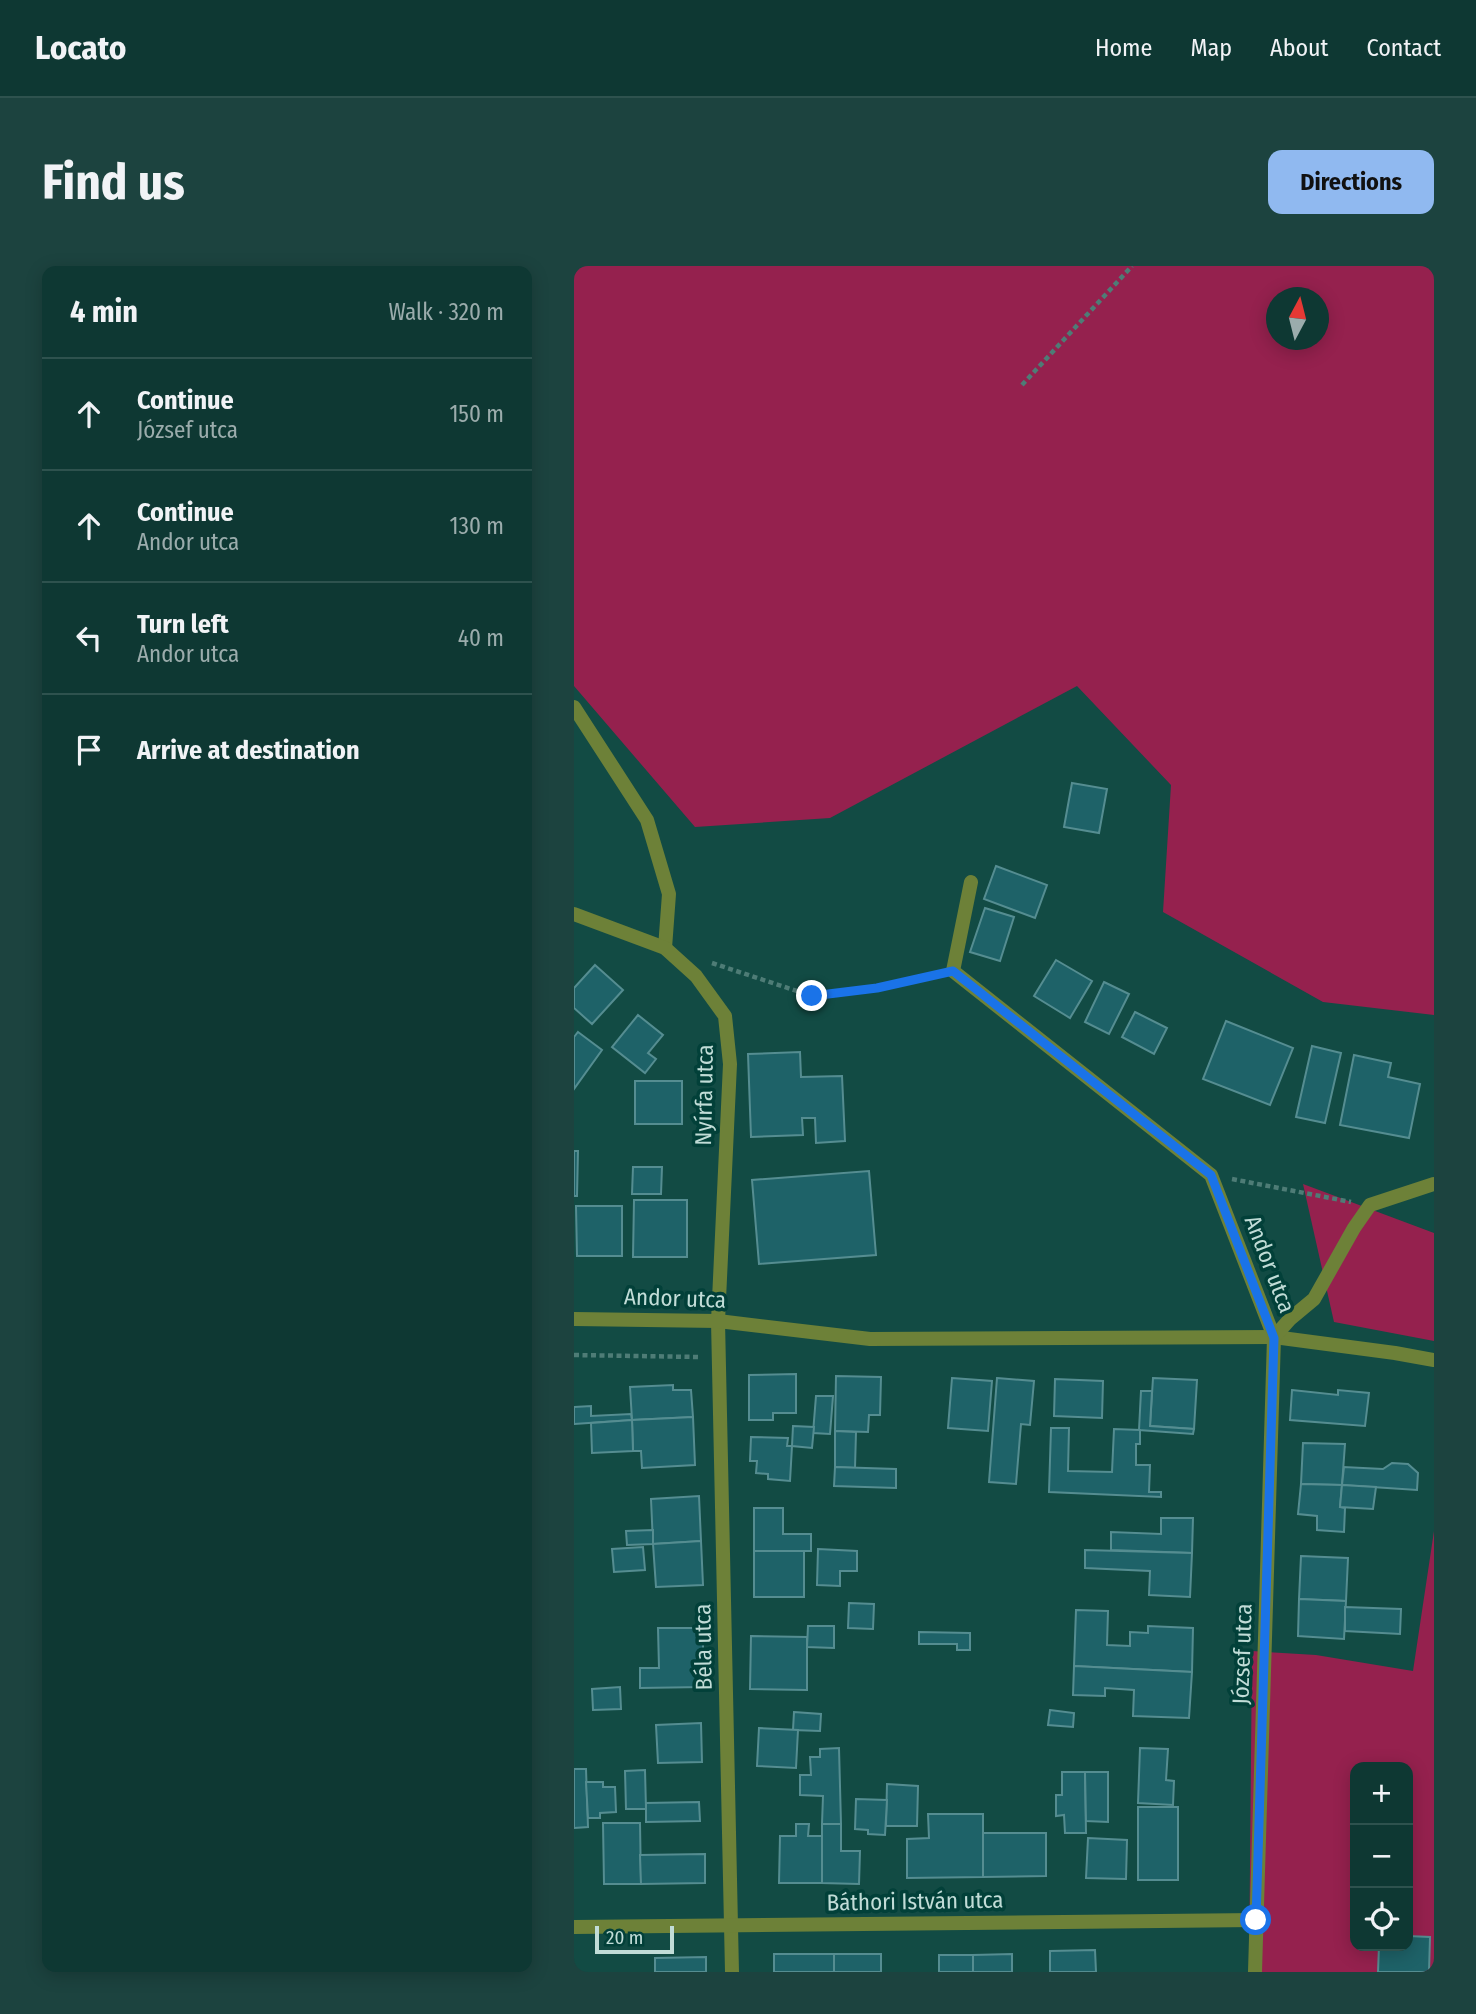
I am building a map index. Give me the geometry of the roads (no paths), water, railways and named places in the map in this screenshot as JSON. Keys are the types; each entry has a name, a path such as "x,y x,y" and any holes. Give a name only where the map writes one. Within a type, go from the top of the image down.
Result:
{"street":[{"path":"574,707 647,820 669,894 665,948"},
{"name":"Andor utca","path":"574,1319 718,1321 870,1339 1274,1338 1211,1175 953,971 971,882"},
{"name":"Nyírfa utca","path":"574,915 665,948 696,976 725,1016 730,1064 718,1321"},
{"path":"1274,1338 1290,1319 1314,1299 1370,1205 1434,1184"},
{"name":"Béla utca","path":"718,1321 732,1972"},
{"path":"1274,1338 1434,1360"},
{"name":"József utca","path":"1255,1972 1274,1338"},
{"name":"Báthori István utca","path":"574,1927 1256,1920"}]}
